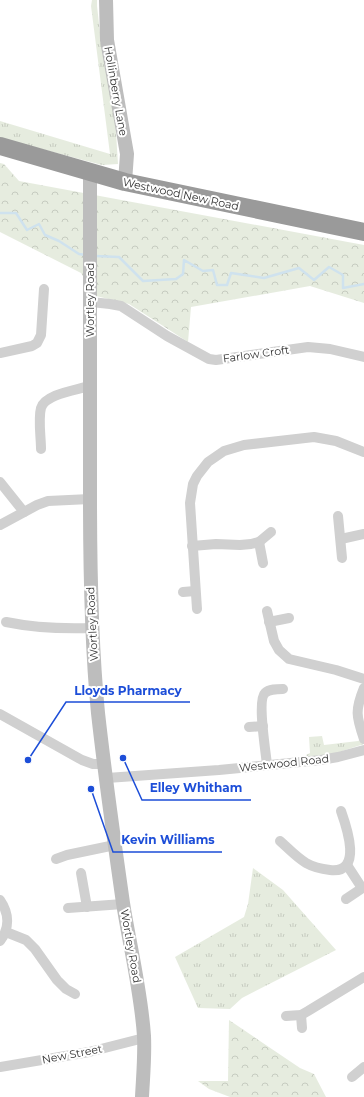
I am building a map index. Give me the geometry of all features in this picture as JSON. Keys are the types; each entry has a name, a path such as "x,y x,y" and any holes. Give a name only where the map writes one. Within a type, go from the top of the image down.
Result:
{"highway":[{"name":"Westwood New Road","path":"0,146 124,182 364,232"}],"street":[{"name":"Hollinberry Lane","path":"106,0 107,40 127,154 124,182"},
{"name":"Wortley Road","path":"90,172 91,302 89,386 90,575 92,628 98,713 123,904 140,1003 144,1038 142,1097"},
{"path":"0,353 32,346 37,343 40,335 38,308 44,289"},
{"name":"Farlow Croft","path":"91,302 121,306 167,336 209,359 216,360 308,348 330,349 364,357"},
{"path":"41,449 40,415 44,402 56,395 89,386"},
{"path":"197,609 190,504 193,484 202,468 208,462 224,451 244,445 314,437 336,441 364,452"},
{"path":"0,482 24,512"},
{"path":"0,526 37,505 48,501 90,499"},
{"path":"338,516 342,558"},
{"path":"192,546 216,544 240,546 259,542 271,532"},
{"path":"341,539 364,534"},
{"path":"259,542 263,563"},
{"path":"183,592 195,591"},
{"path":"267,611 274,641 279,650 289,659 336,670 364,679"},
{"path":"269,622 289,618"},
{"path":"6,622 54,628 92,628"},
{"path":"364,688 357,710 357,718 364,739"},
{"path":"267,765 261,703 262,697 268,691 283,689"},
{"name":"Westwood Road","path":"0,714 82,760 94,764 106,771 177,773 321,760 364,750"},
{"path":"248,727 263,726"},
{"path":"280,841 292,845 299,858 316,867 335,871 342,870 349,861 350,844 341,811"},
{"path":"56,859 66,850 116,845"},
{"path":"346,899 363,887 347,865"},
{"path":"81,873 87,907"},
{"path":"0,900 6,911 8,923 6,932 0,941"},
{"path":"68,908 123,904"},
{"path":"6,932 26,940 35,949 57,980 66,989 74,994"},
{"path":"286,1016 301,1015 364,977"},
{"path":"301,1015 302,1028"},
{"name":"New Street","path":"0,1067 89,1052 144,1038"},
{"path":"352,1077 363,1070"}],"green space":[{"path":"92,0 97,0 102,50 115,117 118,164 102,165 0,138 0,121 110,154 91,6"},
{"path":"0,163 4,164 19,181 364,245 364,303 310,286 191,307 188,342 129,304 96,296 81,273 0,232"},
{"path":"322,736 324,745 358,741 364,738 364,744 333,754 306,758 306,755 310,753 309,737"},
{"path":"253,868 283,890 336,950 242,998 230,1009 198,1008 175,957 244,917 248,904"},
{"path":"229,1020 300,1068 314,1074 326,1097 230,1097 209,1089 198,1081 228,1081"}],"waterway":[{"path":"0,213 16,213 27,230 39,224 45,235 59,241 79,254 86,255"},
{"path":"95,256 119,257 143,281 176,279 183,274 184,260 203,271 213,270 217,285 227,285 231,273 264,278 299,268 314,280 329,267 343,275 343,288 364,284"}],"place":[{"name":"Elley Whitham","path":"123,758"},
{"name":"Lloyds Pharmacy","path":"28,760"},
{"name":"Kevin Williams","path":"91,789"}]}
